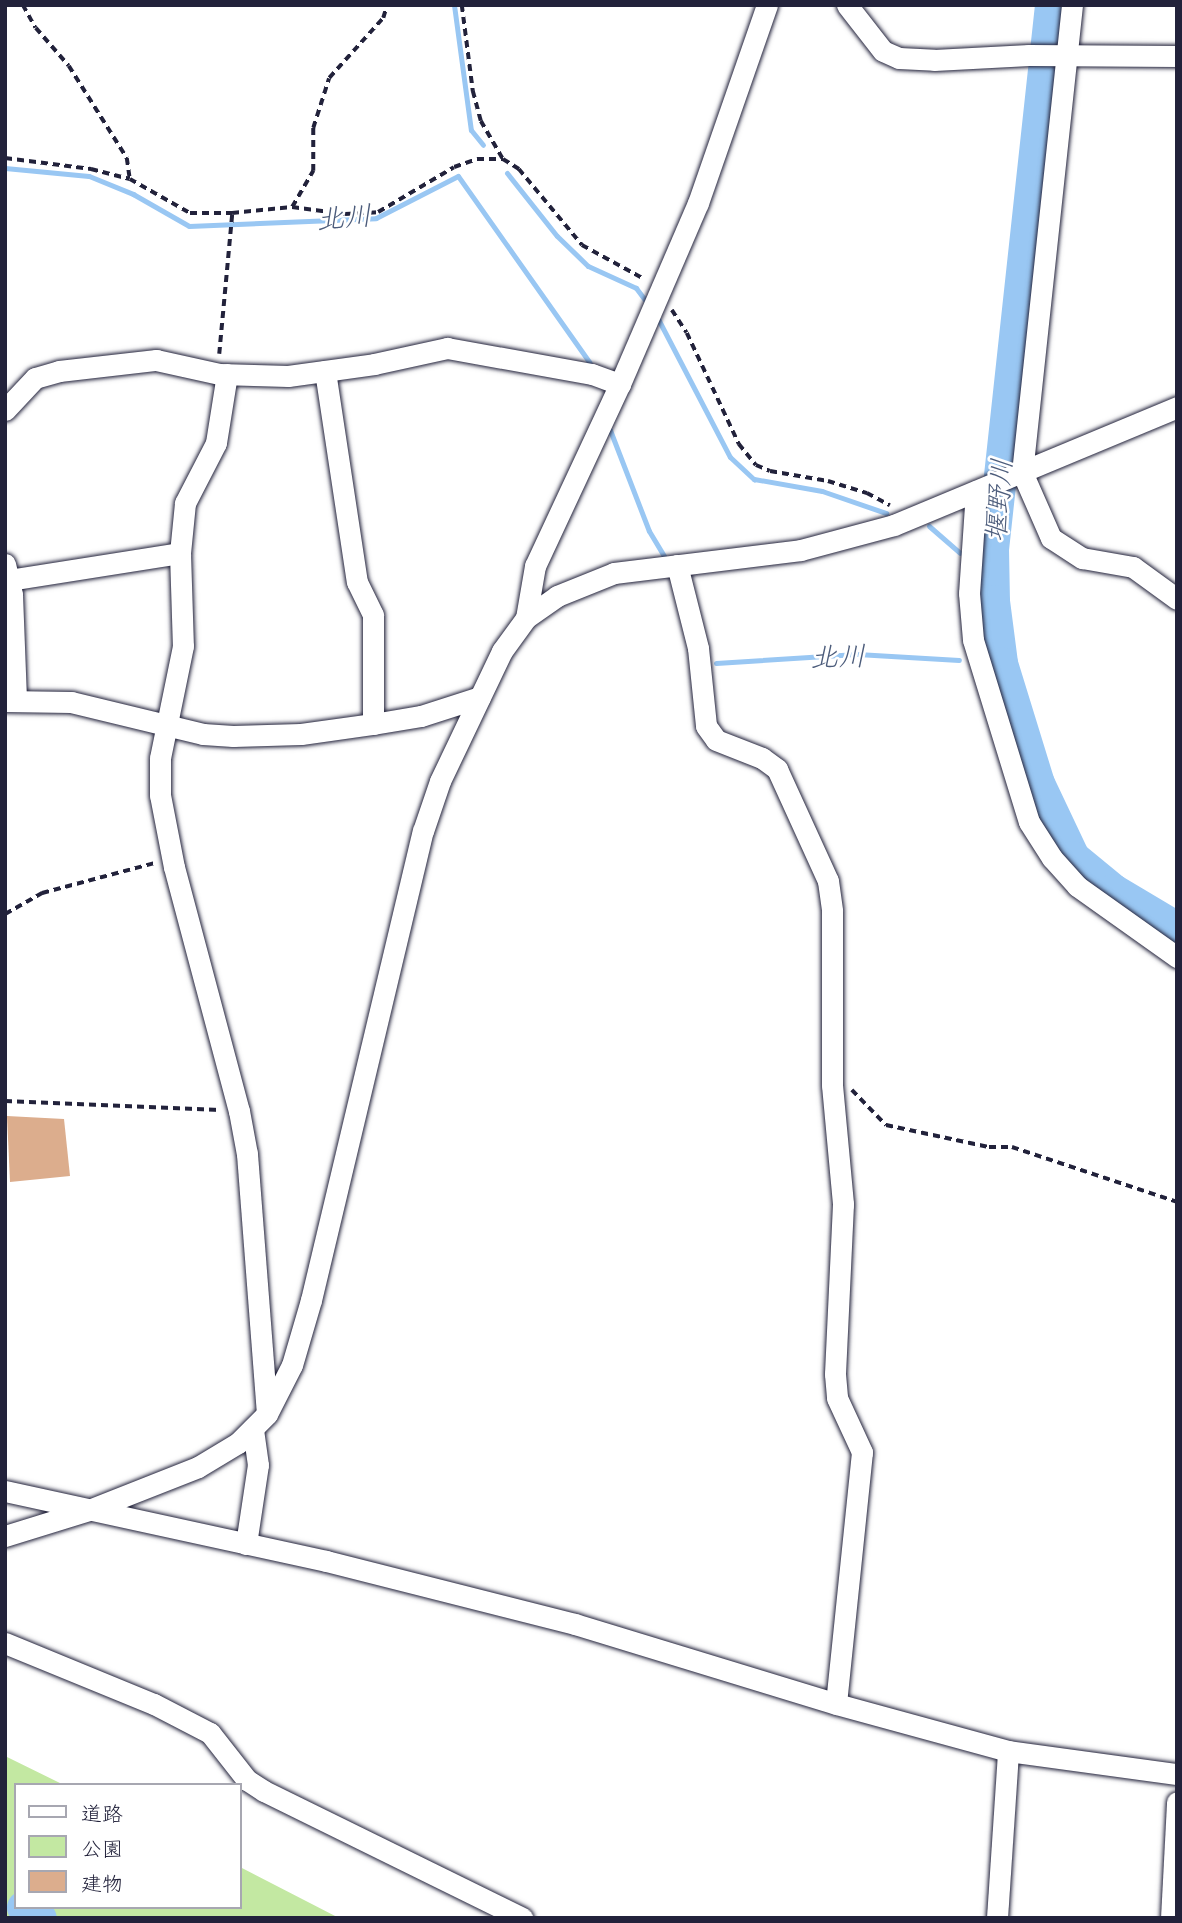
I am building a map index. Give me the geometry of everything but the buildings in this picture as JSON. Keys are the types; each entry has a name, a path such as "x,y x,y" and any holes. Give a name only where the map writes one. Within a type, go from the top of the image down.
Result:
{"street":[{"path":"526,618 535,566 620,384 698,203 767,5"},
{"path":"847,5 883,51 899,58 934,60 1029,55 1177,56"},
{"path":"1072,5 1018,474 1051,538 1082,558 1133,567 1177,598"},
{"path":"5,410 35,378 59,371 156,360 223,374 288,376 374,364 447,348 592,374 620,384"},
{"path":"326,371 357,582 373,615 373,724"},
{"path":"223,374 216,443 186,503 180,553 183,646 160,758 160,796 172,858 239,1111 247,1154 260,1421 258,1465 246,1544"},
{"path":"5,1536 89,1510 198,1468 238,1443 260,1421 292,1365 311,1300 423,831 440,781 502,651 526,618 558,596 614,573 800,550 894,525 1177,407"},
{"path":"979,490 970,593 973,640 1029,822 1052,858 1077,886 1177,957"},
{"path":"180,553 7,572 10,701 71,702 203,734 233,736 301,734 373,724 421,716 480,697"},
{"path":"677,565 698,648 706,726 716,740 762,758 777,769 828,881 832,911 832,1078 842,1204 835,1374 837,1398 862,1452 836,1704"},
{"path":"5,1491 246,1544 575,1624 836,1704 1008,1751 1177,1774"},
{"path":"5,1643 153,1704 210,1732 247,1780 264,1791 522,1918"},
{"path":"997,1918 1008,1751"},
{"path":"1171,1918 1177,1802"}],"path":[{"path":"23,5 36,28 69,66 127,158 130,179"},
{"path":"292,207 313,171 313,128 329,78 383,18 387,5"},
{"path":"462,5 473,91 481,121 503,159 519,169 582,246 640,277 659,294 687,333 739,444 756,465 867,493 914,517"},
{"path":"5,158 92,169 130,179 190,213 232,213 292,207 345,214 378,212 454,167 477,159 503,159"},
{"path":"223,374 232,213"},
{"path":"5,914 42,893 118,875 172,858"},
{"path":"832,1078 852,1089 886,1125 989,1147 1012,1147 1177,1202"},
{"path":"5,1101 239,1111"}],"green space":[{"path":"5,1756 60,1783 14,1783 14,1909 242,1909 242,1868 339,1918 5,1918"}],"waterway":[{"path":"454,5 471,130 483,145"},
{"name":"堰野川","path":"1051,5 992,549 993,601 1001,663 1038,783 1073,857 1113,890 1177,928"},
{"name":"北川","path":"5,168 89,176 133,194 189,226 376,218 458,176 589,362"},
{"path":"507,173 557,236 588,266 636,288 648,304"},
{"path":"656,315 730,457 754,479 822,491 886,513"},
{"name":"北川","path":"610,430 649,531 664,556"},
{"path":"929,526 960,553"},
{"path":"984,588 993,601"},
{"name":"北川","path":"716,663 857,654 959,660"},
{"path":"26,1909 40,1918"}]}
